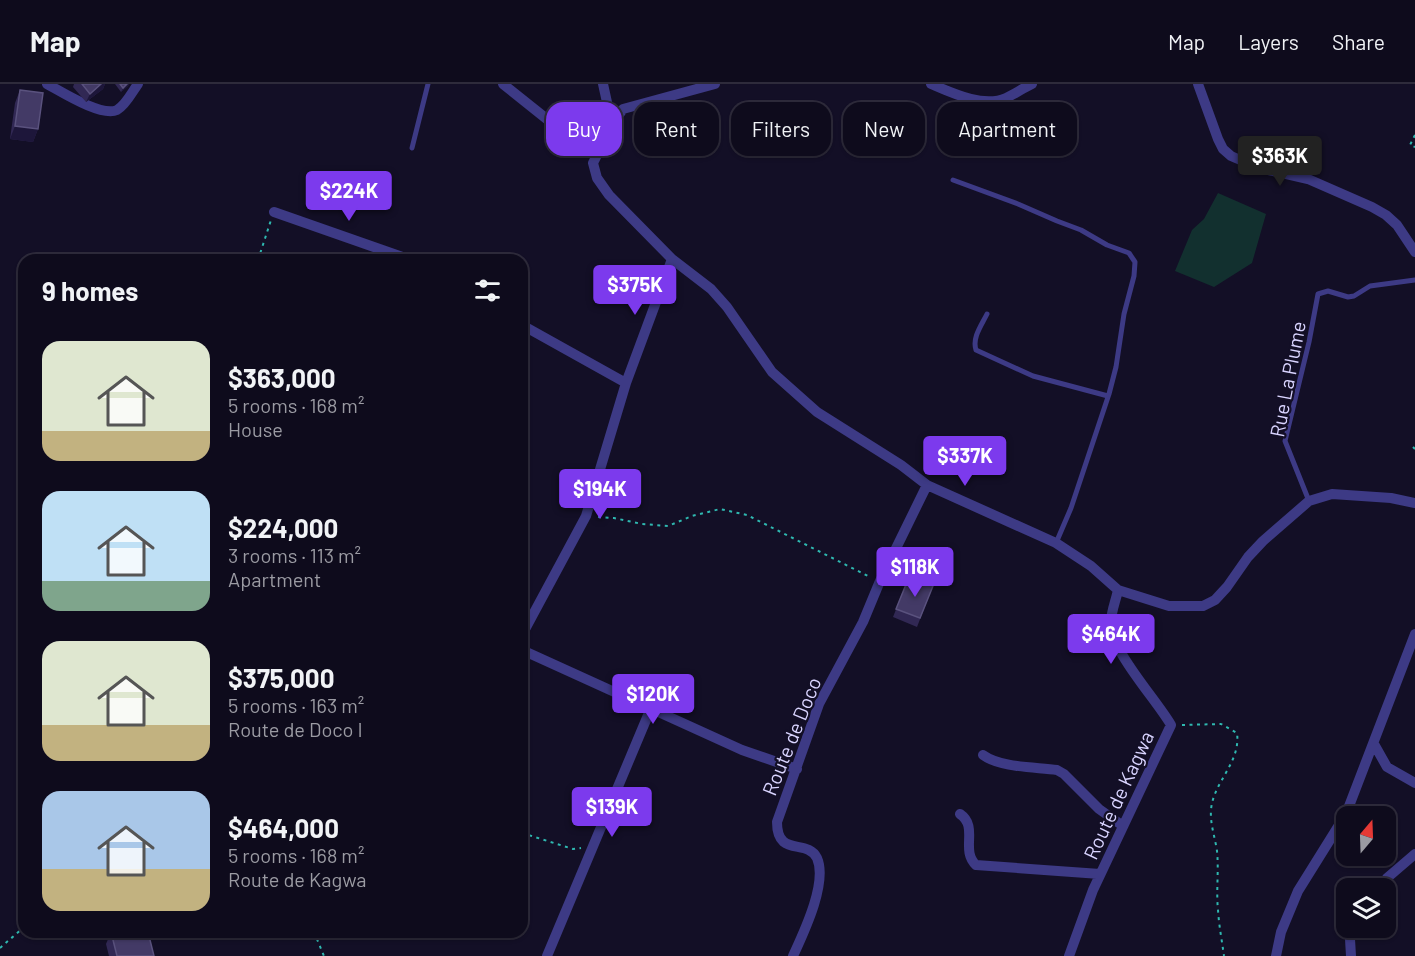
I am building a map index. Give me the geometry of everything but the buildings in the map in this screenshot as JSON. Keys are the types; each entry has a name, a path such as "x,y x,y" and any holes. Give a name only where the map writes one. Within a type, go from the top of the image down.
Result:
{"street":[{"path":"47,84 91,106 109,112 120,107 138,84"},
{"path":"503,84 546,118"},
{"path":"603,84 607,102"},
{"path":"622,109 715,84"},
{"path":"931,84 966,98 987,100 1004,99 1032,84"},
{"path":"1198,84 1218,139 1223,149 1231,156 1259,168 1308,179 1372,207 1397,225 1415,252"},
{"path":"596,156 593,163 597,178 609,195 672,259 711,289 728,307 772,372 793,392 817,412 901,465 927,485 1056,543 1091,566 1118,591 1169,606 1203,606 1215,600 1263,541 1309,501 1332,494 1391,498 1415,503"},
{"path":"274,212 394,254"},
{"path":"528,624 586,516 626,383 672,259"},
{"path":"528,328 626,383"},
{"name":"Route de Doco","path":"793,956 811,916 819,874 817,859 812,852 783,842 777,834 777,822 819,704 863,622 880,581 927,485"},
{"name":"Route de Kagwa","path":"1069,956 1100,874 1171,725 1160,706 1116,647 1110,623 1118,591"},
{"path":"1276,956 1281,932 1298,891 1346,814 1415,634"},
{"path":"528,653 741,750 796,769"},
{"path":"548,956 651,708"},
{"path":"1374,744 1388,767 1415,783"},
{"path":"983,755 997,762 1057,770 1064,774 1099,809 1123,826"},
{"path":"960,814 970,826 968,853 976,865 1100,874"},
{"path":"1387,878 1415,854"},
{"path":"1350,938 1351,956"}],"lane":[{"path":"412,148 428,84"},
{"path":"953,180 1081,230 1107,245 1129,253 1135,262 1116,367 1108,396 1071,508 1056,543"},
{"name":"Rue La Plume","path":"1309,501 1286,441 1318,294 1328,291 1348,297 1370,286 1415,280"},
{"path":"987,314 975,338 976,350 1033,376 1108,396"}],"path":[{"path":"1415,135 1410,145 1415,147"},
{"path":"260,254 274,212"},
{"path":"586,516 669,526 692,516 720,509 747,515 880,581"},
{"path":"1171,725 1221,724 1237,733 1235,754 1230,768 1214,795 1211,810 1211,824 1217,849 1218,909 1224,956"},
{"path":"528,835 573,849 593,847"},
{"path":"0,948 18,932"},
{"path":"316,938 324,956"}],"green space":[{"path":"1218,193 1266,214 1252,263 1214,287 1175,271 1192,230 1204,219"}]}
